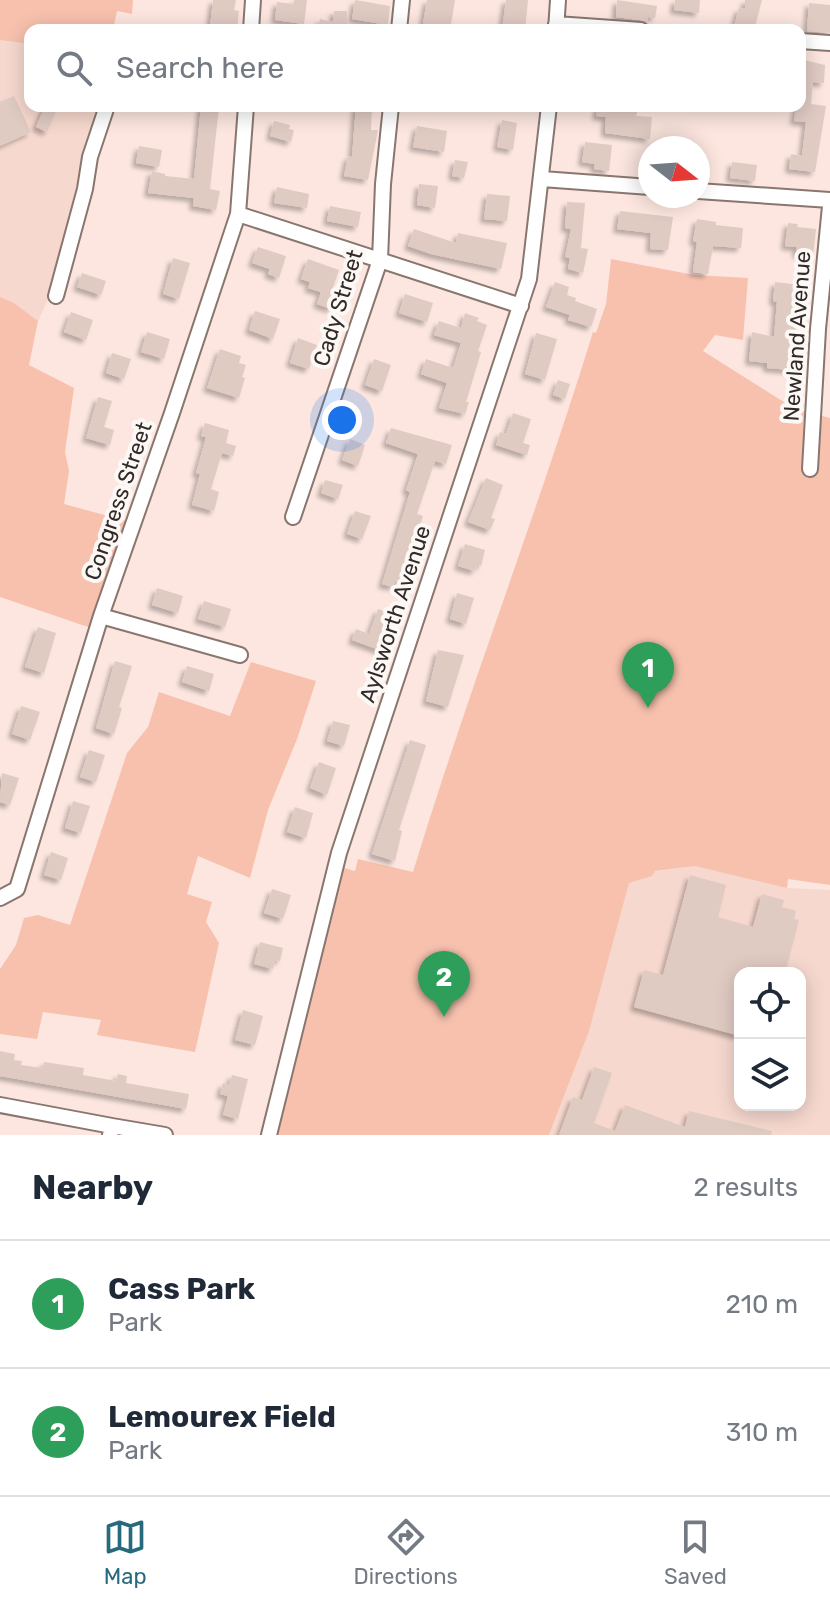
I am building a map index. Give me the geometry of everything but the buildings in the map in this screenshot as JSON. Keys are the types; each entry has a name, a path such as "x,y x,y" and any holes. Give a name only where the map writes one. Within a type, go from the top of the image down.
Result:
{"street":[{"path":"251,24 253,0"},
{"path":"400,24 402,0"},
{"path":"556,24 558,0"},
{"path":"806,41 830,43"},
{"path":"56,296 85,189 90,157 105,112"},
{"name":"Congress Street","path":"0,898 17,889 101,616 238,214 246,112"},
{"name":"Cady Street","path":"293,517 380,260 390,112"},
{"name":"Aylsworth Avenue","path":"269,1135 339,853 532,270 548,112"},
{"path":"542,179 638,186"},
{"path":"710,192 830,203"},
{"name":"Newland Avenue","path":"810,469 818,329 830,203"},
{"path":"238,214 521,306"},
{"path":"101,616 240,655"},
{"path":"0,1105 111,1130 165,1135"}],"shaded area":[{"path":"0,0 133,0 132,14 117,11 114,24 24,24 24,43 0,40"},
{"path":"0,40 24,43 24,112 96,112 75,201 47,302 38,321 14,303 0,297"},
{"path":"611,259 694,275 748,278 743,340 715,335 703,351 795,409 830,418 830,885 788,879 787,888 695,866 655,871 652,876 629,883 589,1031 549,1135 267,1135 337,866 355,871 358,859 413,872 593,332 596,333 606,304"},
{"path":"0,297 14,303 38,321 29,365 74,388 65,452 69,471 64,504 130,522 94,629 0,597"},
{"path":"251,662 316,681 297,739 268,810 250,878 198,856 187,894 212,902 206,922 219,943 195,1052 97,1035 101,1020 43,1012 37,1039 0,1034 0,969 16,945 24,918 38,915 70,925 127,753 148,727 159,692 230,716"},
{"path":"702,865 787,888 830,890 830,1135 549,1135 589,1030 631,875"}],"place":[{"name":"Cass Park","path":"648,708"},
{"name":"Lemourex Field","path":"444,1017"}]}
